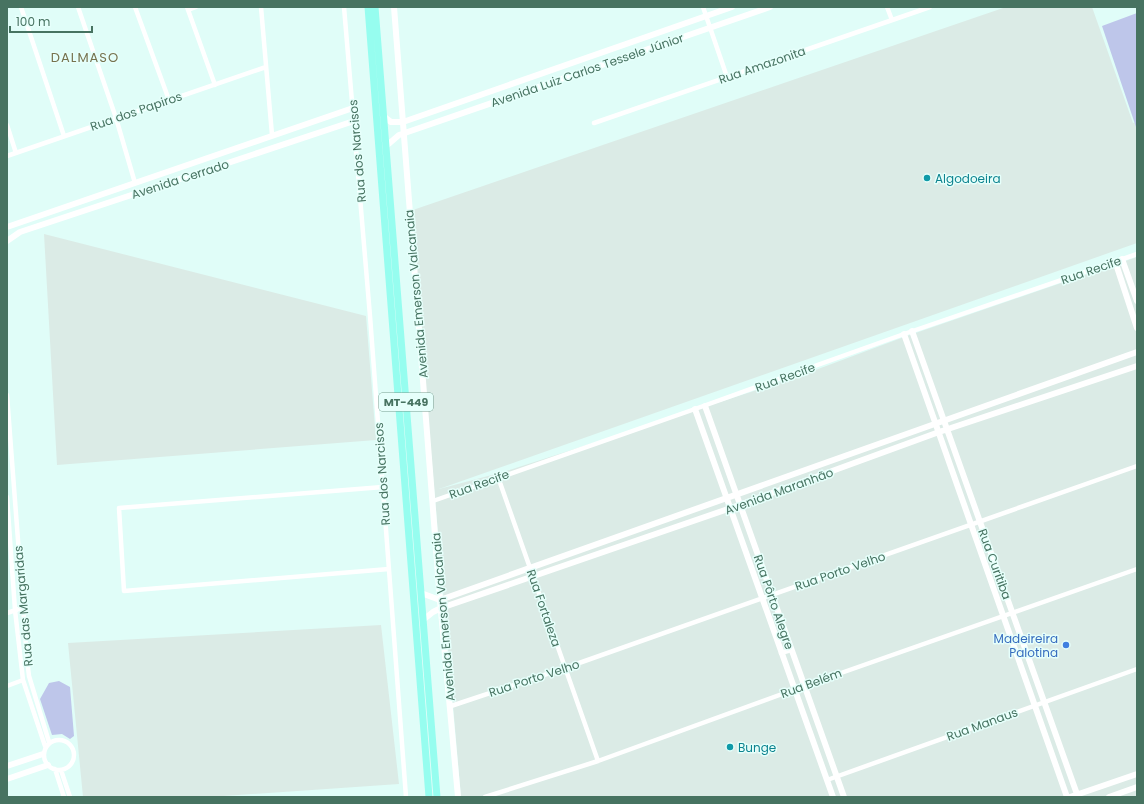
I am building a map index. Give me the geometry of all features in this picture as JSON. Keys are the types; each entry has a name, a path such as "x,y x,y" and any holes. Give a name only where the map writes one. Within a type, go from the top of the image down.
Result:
{"main road":[{"name":"MT-449","path":"368,7 429,797"},
{"name":"MT-449","path":"375,7 437,797"}],"street":[{"path":"22,7 64,136"},
{"path":"78,7 116,118 135,183"},
{"path":"135,7 169,100"},
{"path":"196,7 187,9 215,85"},
{"path":"260,7 272,135"},
{"name":"Rua dos Narcisos","path":"344,7 383,487 406,797"},
{"name":"Avenida Emerson Valcanaia","path":"394,7 440,600 451,706 458,797"},
{"path":"703,7 727,77"},
{"name":"Avenida Luiz Carlos Tessele Júnior","path":"403,122 732,7"},
{"name":"Avenida Luiz Carlos Tessele Júnior","path":"385,147 393,138 404,133 770,7"},
{"path":"887,7 892,20"},
{"name":"Rua Amazonita","path":"594,123 930,7"},
{"name":"Rua dos Papiros","path":"7,156 266,67"},
{"name":"Avenida Cerrado","path":"7,227 353,108"},
{"path":"383,116 392,122 403,122"},
{"name":"Avenida Cerrado","path":"7,241 20,232 354,121"},
{"path":"7,125 16,152"},
{"name":"Rua Recife","path":"433,501 498,477 695,410 912,331 1137,254"},
{"path":"1122,259 1137,301"},
{"path":"1115,261 1137,328"},
{"name":"Rua Curitiba","path":"912,331 1078,796"},
{"name":"Rua Curitiba","path":"904,334 1069,797"},
{"name":"Avenida Maranhão","path":"440,600 737,495 935,422 1137,352"},
{"name":"Avenida Maranhão","path":"423,620 441,608 533,578 740,505 939,432 1137,366"},
{"name":"Rua das Margaridas","path":"7,395 10,464 29,676 49,742"},
{"name":"Rua Pôrto Alegre","path":"705,406 844,797"},
{"name":"Rua Pôrto Alegre","path":"695,410 728,498 781,653 833,797"},
{"name":"Rua Porto Velho","path":"451,706 565,668 1137,466"},
{"name":"Rua Fortaleza","path":"498,477 598,761"},
{"path":"383,487 119,508 124,591 389,569"},
{"name":"Rua das Margaridas","path":"7,497 8,539 23,680 46,746"},
{"path":"8,539 17,536"},
{"name":"Rua Belém","path":"485,797 598,761 794,689 1137,569"},
{"path":"421,593 440,600"},
{"path":"7,613 22,608"},
{"path":"781,653 791,650"},
{"name":"Rua Manaus","path":"827,780 1137,669"},
{"path":"7,686 23,680"},
{"path":"813,742 823,739"},
{"path":"54,740 63,740 73,748 74,758 66,768 55,770 48,765 43,754 49,742 54,740"},
{"path":"7,766 43,754"},
{"path":"7,779 48,765"},
{"path":"55,770 64,797"},
{"path":"61,770 70,797"},
{"path":"1060,774 1069,772"},
{"path":"1069,797 1078,796 1137,774"},
{"path":"1108,797 1137,787"}],"shaded area":[{"path":"1006,7 1092,7 1133,123 1137,122 1137,243 439,489 503,472 794,378 904,337 1137,257 1137,797 461,797 410,211"},
{"path":"1137,13 1137,127 1136,127 1102,26"},
{"path":"44,234 366,316 376,440 57,465"},
{"path":"381,625 399,784 209,797 83,797 68,643"},
{"path":"59,681 70,687 74,736 70,739 62,734 52,735 40,699 49,683"}],"place":[{"name":"Algodoeira","path":"927,178"},
{"name":"Madeireira Palotina","path":"1066,645"},
{"name":"Bunge","path":"730,747"}],"district":[{"name":"DALMASO","path":"85,57"}]}
